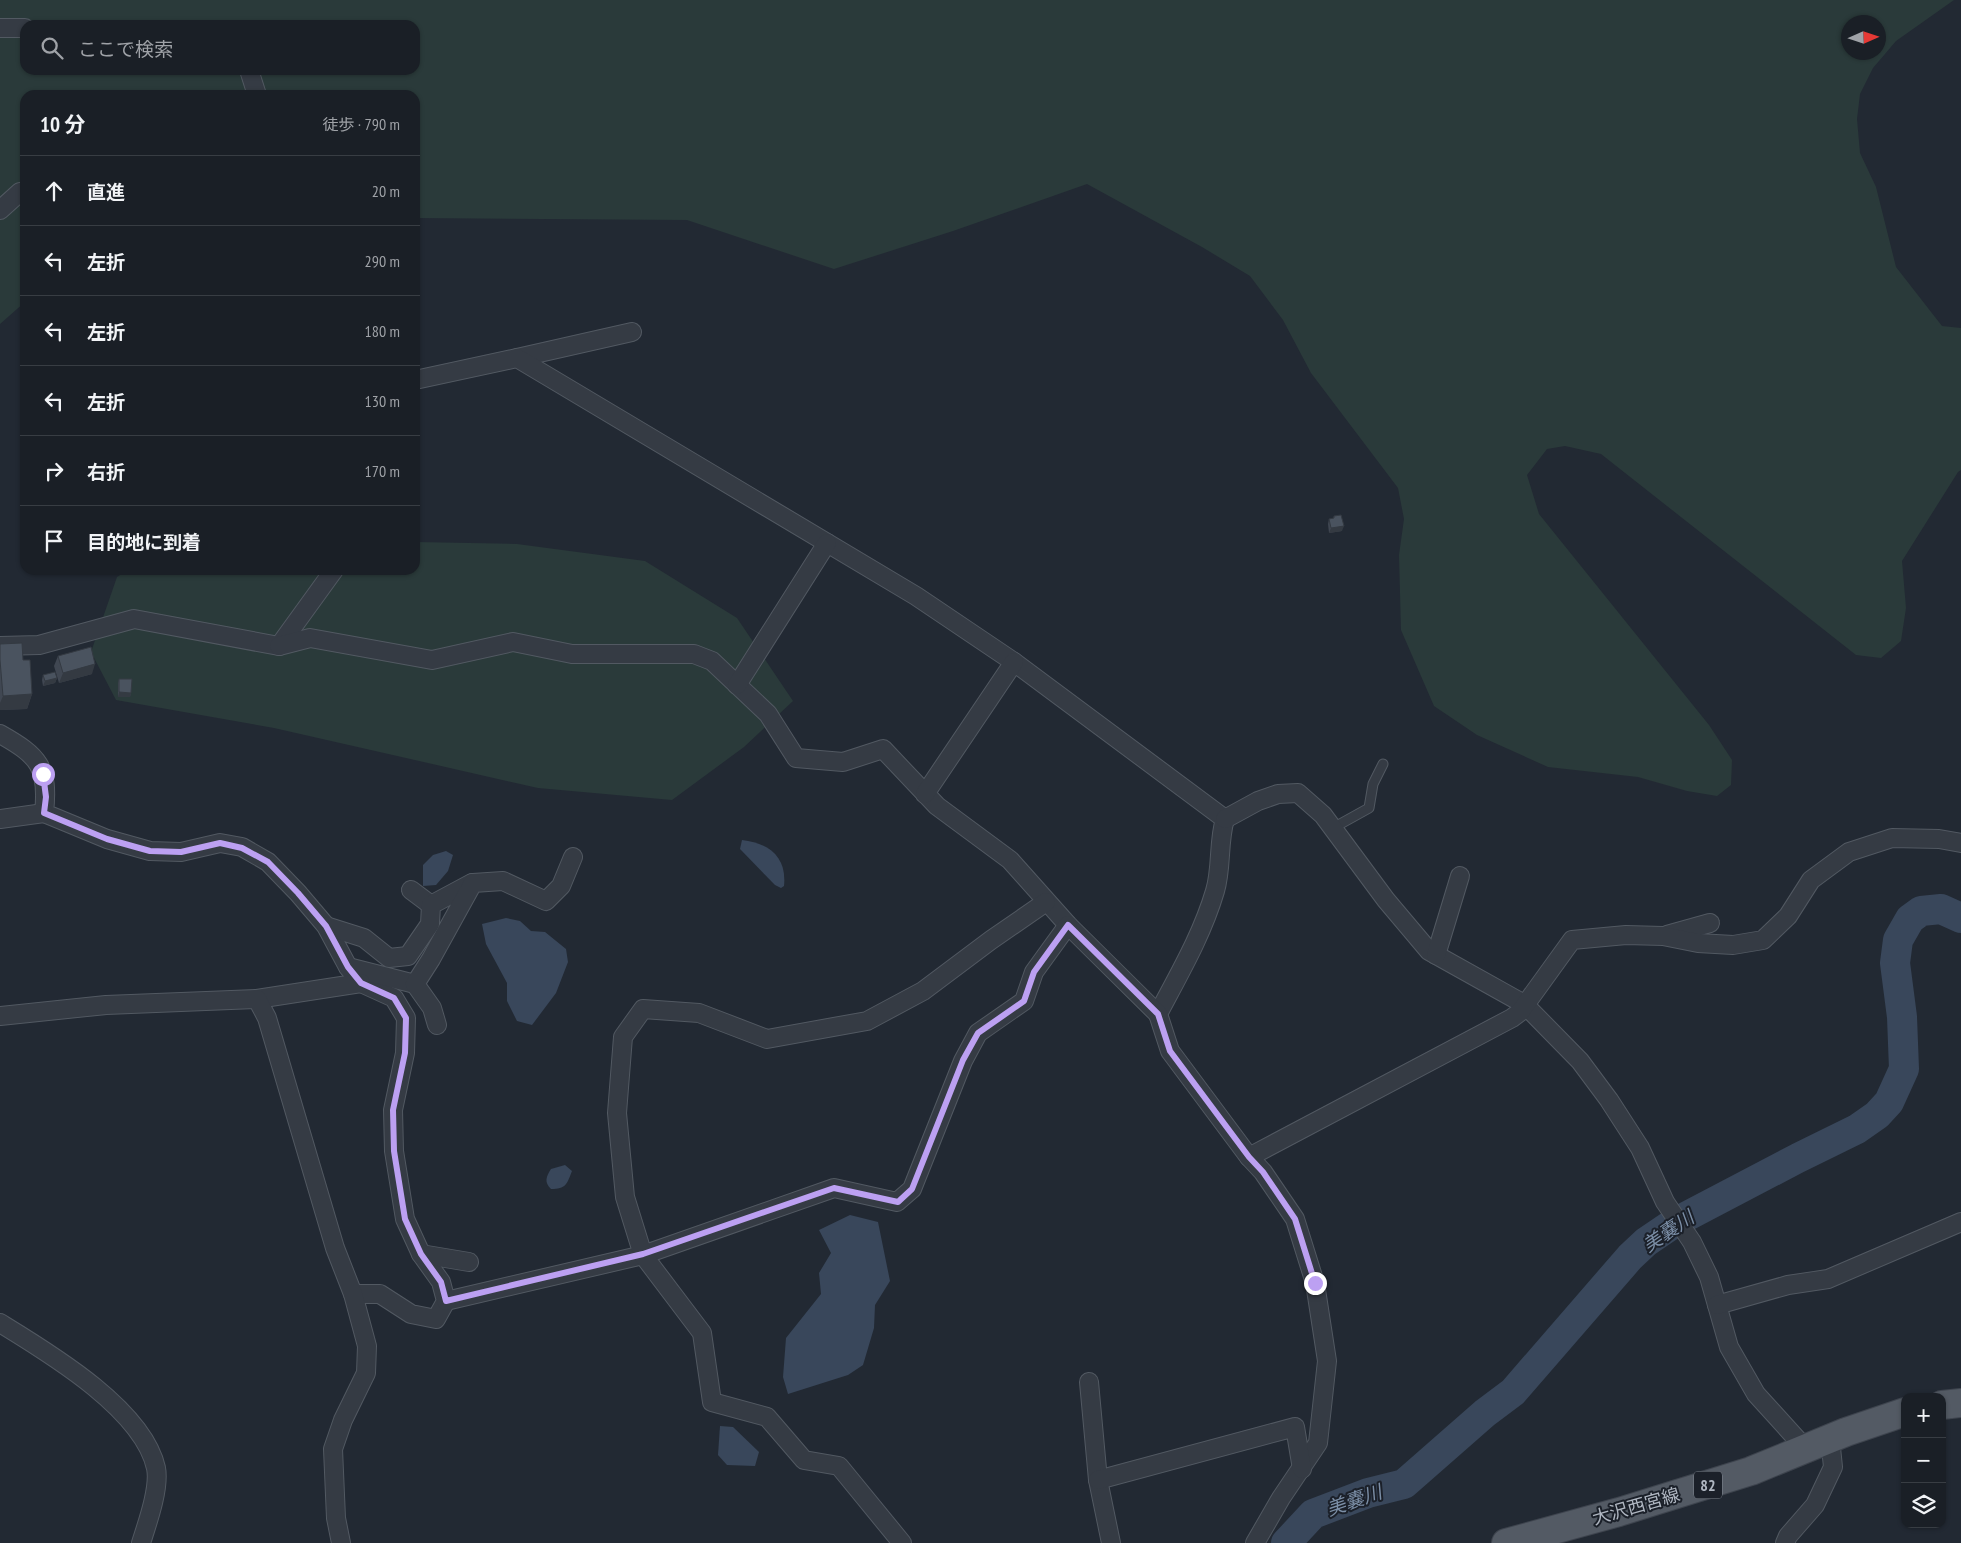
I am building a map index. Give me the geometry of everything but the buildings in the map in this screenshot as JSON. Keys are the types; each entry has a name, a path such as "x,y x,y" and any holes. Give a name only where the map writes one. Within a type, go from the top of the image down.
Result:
{"main road":[{"path":"1946,1405 1961,1403"},
{"name":"大沢西宮線","path":"1506,1543 1620,1512 1751,1471 1830,1438 1901,1413"}],"street":[{"path":"0,28 20,28"},
{"path":"251,75 255,90"},
{"path":"0,210 20,192"},
{"path":"420,379 632,332"},
{"path":"517,358 916,596 1014,662 1225,818"},
{"path":"737,685 827,543"},
{"path":"280,646 330,575"},
{"path":"0,646 39,645 134,619 280,646 310,638 432,660 513,642 572,654 694,654 712,661 768,714 796,758 843,762 883,749 937,806 1010,860 1068,925 1158,1014 1170,1051 1249,1157 1263,1172 1295,1219 1315,1283 1327,1361 1318,1443 1302,1470 1281,1498 1255,1543"},
{"path":"925,794 1014,662"},
{"path":"0,734 32,754 38,764 45,782 44,813"},
{"path":"1158,1014 1200,935 1216,890 1225,818 1258,801 1278,794 1298,793 1323,815 1386,900 1429,952 1524,1004 1580,1061 1609,1100 1640,1148 1665,1202 1692,1242 1709,1277 1729,1347 1756,1394 1805,1448"},
{"path":"0,819 44,813 107,839 150,851 181,852 220,843 242,848 268,862 298,893 326,926 348,967 361,983 394,998 406,1018 405,1053 393,1110 394,1151 405,1219 421,1254 441,1282 446,1301 436,1319 411,1314 380,1294 353,1294"},
{"path":"1249,1157 1512,1018 1520,1012 1572,940 1626,935 1663,936 1698,943 1734,945 1763,940 1788,916 1811,880 1848,852 1892,838 1940,839 1961,842"},
{"path":"430,905 473,883 503,881 546,901 561,886 573,857"},
{"path":"1436,955 1460,876"},
{"path":"415,984 473,883"},
{"path":"411,890 430,905"},
{"path":"902,1543 839,1466 804,1460 767,1417 712,1402 702,1333 643,1254 625,1197 617,1113 623,1037 643,1009 700,1013 767,1039 866,1021 923,991 1046,902"},
{"path":"326,926 364,938 389,958 408,956 430,924 430,905"},
{"path":"1663,936 1710,923"},
{"path":"446,1301 643,1254 834,1188 898,1202 912,1189 963,1060 978,1033 1024,1001 1034,972 1068,925"},
{"path":"348,967 415,984 432,1008 437,1025"},
{"path":"0,1016 106,1006 257,999 361,983"},
{"path":"257,999 267,1018 335,1248 353,1294 367,1346 366,1373 343,1420 333,1449 336,1518 341,1543"},
{"path":"1717,1305 1788,1286 1828,1279 1961,1222"},
{"path":"421,1254 469,1262"},
{"path":"0,1323 46,1351 85,1379 111,1402 143,1437 156,1470 154,1499 141,1543"},
{"path":"1088,1382 1098,1480 1111,1543"},
{"path":"1098,1480 1294,1427 1302,1470"},
{"path":"1785,1543 1788,1536 1815,1505 1833,1468 1830,1438"}],"lane":[{"path":"1333,828 1369,808 1373,784 1383,764"}],"shaded area":[{"path":"0,0 1954,0 1896,41 1886,53 1886,15 1841,15 1841,60 1880,60 1873,68 1860,94 1857,119 1860,153 1876,187 1896,267 1942,326 1961,328 1961,470 1902,561 1906,608 1901,641 1881,658 1856,655 1601,454 1565,446 1547,449 1527,475 1539,514 1709,725 1732,760 1731,785 1717,796 1687,791 1638,777 1548,767 1477,735 1434,706 1401,630 1399,555 1404,519 1398,488 1311,373 1283,320 1250,276 1202,247 1087,184 953,231 834,269 687,220 420,218 420,90 20,90 20,306 0,324"},
{"path":"420,542 517,544 645,561 737,618 793,701 744,747 672,800 538,788 274,728 116,700 91,652 117,577 120,575 420,575"}],"water":[{"path":"742,840 760,844 774,853 782,867 784,886 781,888 775,885 740,849"},
{"path":"446,851 453,855 448,871 436,885 423,886 423,865 433,855"},
{"path":"506,918 520,921 531,931 545,932 566,949 568,962 556,993 532,1025 517,1021 507,1001 507,983 486,944 482,924"},
{"path":"565,1165 572,1171 567,1182 563,1187 551,1189 547,1182 549,1172 551,1169"},
{"path":"850,1215 878,1222 890,1281 875,1305 874,1328 863,1365 848,1375 788,1394 783,1377 786,1338 821,1294 819,1273 831,1253 819,1230"},
{"path":"720,1426 733,1427 759,1452 755,1466 727,1465 718,1455"}],"waterway":[{"name":"美嚢川","path":"1286,1543 1313,1514 1368,1493 1404,1484 1485,1413 1513,1392 1630,1257 1646,1242 1674,1223 1857,1129 1877,1115 1889,1102 1904,1069 1902,1017 1895,963 1898,940 1910,919 1921,911 1941,909 1961,918"}],"route":[{"path":"43,774 46,797 44,813 107,839 150,851 181,852 220,843 242,848 268,862 326,926 348,967 361,983 394,998 406,1018 405,1053 393,1110 394,1151 405,1219 421,1254 441,1282 446,1301 643,1254 834,1188 898,1202 912,1189 963,1060 978,1033 1024,1001 1034,972 1068,925 1158,1014 1170,1051 1249,1157 1263,1172 1295,1219 1315,1283"}]}
